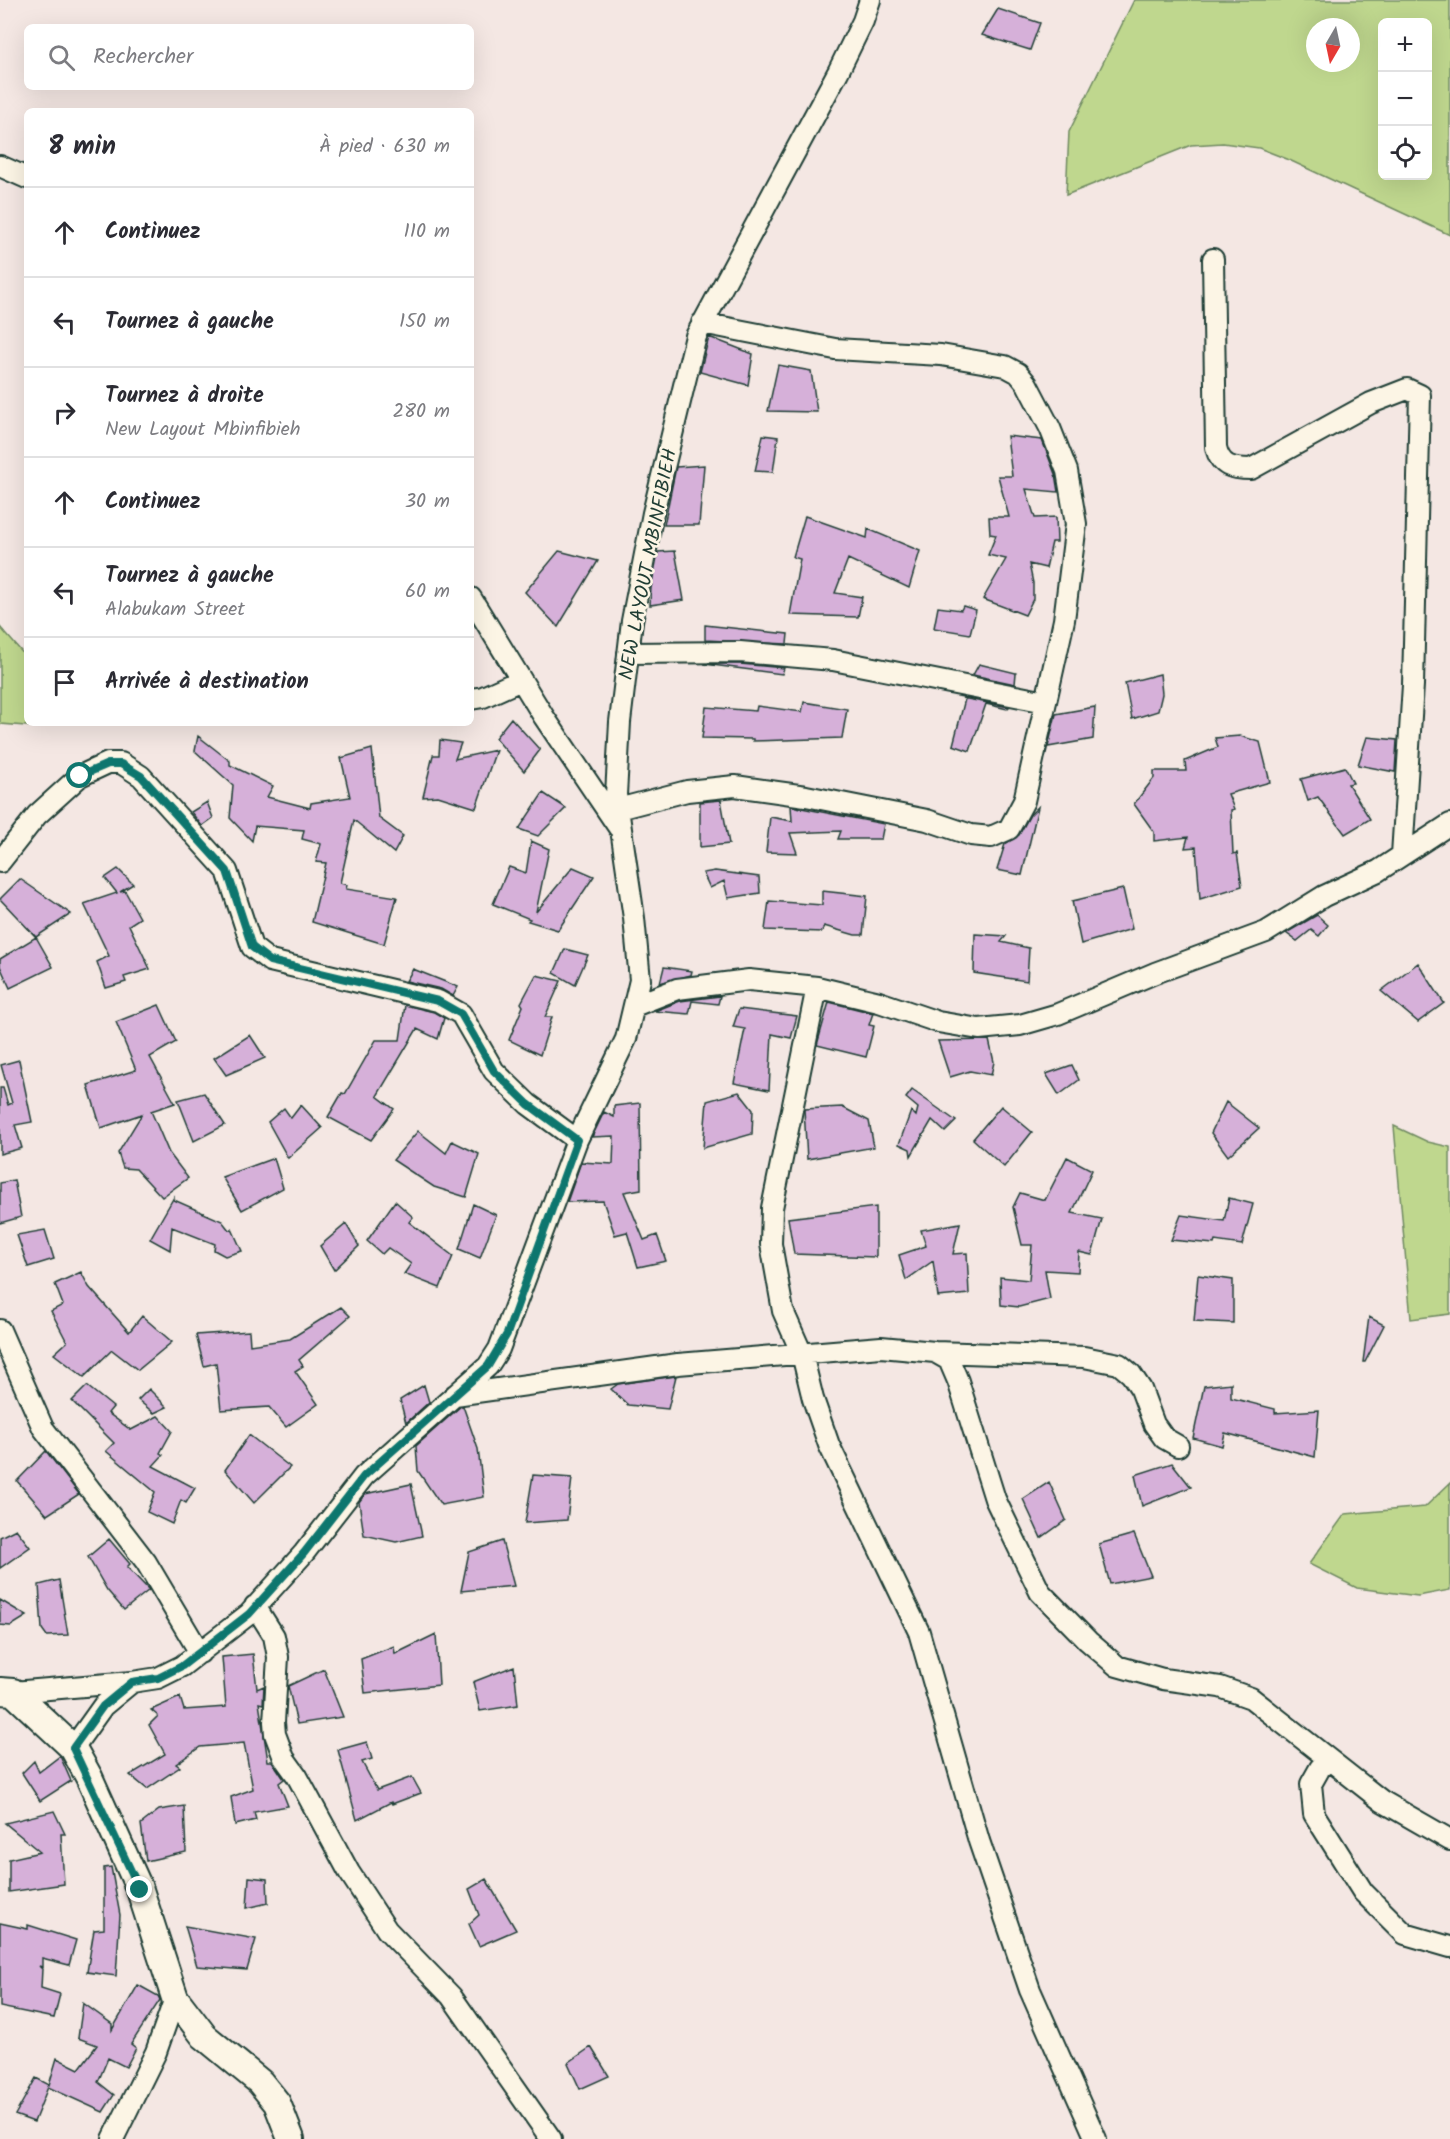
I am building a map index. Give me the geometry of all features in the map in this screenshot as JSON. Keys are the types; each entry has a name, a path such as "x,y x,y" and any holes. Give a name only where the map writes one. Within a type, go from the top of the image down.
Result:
{"street":[{"name":"NEW LAYOUT MBINFIBIEH","path":"7,1691 132,1682 158,1678 182,1666 255,1606 304,1553 364,1476 488,1366 499,1349 577,1140 626,1039 640,980 640,961 618,809 620,722 628,653 653,513 696,336 856,37 870,0"},
{"path":"0,166 24,177"},
{"path":"1213,259 1216,447 1218,457 1225,464 1236,469 1251,469 1371,403 1407,389 1415,390 1420,395 1413,685 1402,855"},
{"path":"618,809 687,791 735,786 806,796 927,820 971,835 991,837 1009,829 1024,801 1064,620 1076,524 1067,471 1050,428 1027,384 1018,374 1005,366 941,355 835,349 702,323"},
{"path":"474,603 521,680 620,830"},
{"path":"628,653 740,652 833,660 1046,702"},
{"path":"474,698 483,697 521,680"},
{"path":"0,862 37,815 80,776 108,764 121,764 141,776 227,871 252,947 259,955 298,969 438,1001 461,1014 494,1071 528,1104 577,1140"},
{"path":"634,1006 677,989 717,982 749,980 817,987 879,1002 938,1022 979,1029 1020,1025 1058,1014 1155,973 1266,932 1324,896 1378,871 1450,824"},
{"path":"817,987 772,1208 771,1244 783,1311 802,1354 813,1399 829,1445 919,1632 979,1841 1027,1979 1096,2139"},
{"path":"0,1330 43,1428 146,1562 200,1653"},
{"path":"455,1395 678,1364 881,1347 935,1352 1084,1357 1119,1364 1131,1374 1141,1389 1154,1424 1164,1438 1178,1446"},
{"path":"935,1352 949,1360 967,1404 995,1499 1040,1592 1088,1641 1117,1666 1163,1679 1220,1687 1251,1698 1382,1801 1437,1835 1450,1840"},
{"path":"255,1606 274,1636 278,1657 274,1722 275,1734 284,1758 297,1776 349,1872 387,1930 451,1996 551,2139"},
{"path":"73,1748 103,1706 132,1682"},
{"path":"7,1691 73,1748 140,1890 175,1998 204,2036 260,2082 277,2103 291,2139"},
{"path":"1329,1760 1320,1768 1311,1784 1314,1814 1363,1892 1405,1934 1450,1947"},
{"path":"113,2139 156,2052 175,1998"}],"green space":[{"path":"1134,0 1450,0 1450,235 1287,159 1259,148 1223,143 1191,145 1066,195 1069,132"},
{"path":"0,627 24,655 24,726 0,724"},
{"path":"1394,1126 1428,1142 1450,1147 1450,1314 1411,1319"},
{"path":"1450,1483 1450,1590 1418,1596 1357,1588 1309,1564 1345,1514 1425,1507"}],"building":[{"path":"998,9 1040,23 1030,50 982,35"},
{"path":"709,337 753,354 748,385 700,372"},
{"path":"778,365 811,371 817,412 768,411"},
{"path":"763,435 778,437 773,472 755,471"},
{"path":"1007,436 1042,440 1055,474 1058,492 1026,489 1035,518 1056,517 1057,542 1052,542 1046,568 1029,564 1033,583 1033,599 1025,615 983,599 1006,559 988,555 996,535 990,534 989,517 1009,517 998,476 1012,476"},
{"path":"704,465 699,525 664,525 676,467"},
{"path":"805,516 867,538 868,529 920,551 909,588 848,559 835,593 862,597 858,617 790,615 800,559 793,557"},
{"path":"559,551 598,561 558,627 525,592"},
{"path":"675,551 684,600 650,605 658,552"},
{"path":"963,606 976,610 970,634 934,628 938,607 961,610"},
{"path":"705,625 788,634 787,644 705,640"},
{"path":"704,664 740,664 784,668 782,674"},
{"path":"979,664 1016,673 1015,684 973,675"},
{"path":"1160,674 1162,694 1158,711 1132,719 1125,683"},
{"path":"962,698 1009,707 1007,709 986,704 970,751 953,745 965,699"},
{"path":"804,702 847,709 842,738 753,741 753,739 702,738 706,707 756,711 757,706 802,712"},
{"path":"1095,707 1093,739 1048,747 1056,714"},
{"path":"511,718 540,750 524,771 495,738"},
{"path":"198,736 230,761 230,765 273,786 267,797 310,808 311,803 350,797 341,758 372,749 379,818 403,836 394,853 354,820 340,883 347,885 346,889 397,897 384,944 312,922 326,863 316,862 321,844 302,839 304,830 255,826 252,841 230,818 233,785 195,751"},
{"path":"1240,736 1260,742 1270,782 1228,794 1234,809 1231,810 1233,854 1237,853 1242,886 1200,899 1196,847 1185,848 1188,837 1154,841 1154,832 1134,804 1154,778 1154,771 1186,771 1185,761 1218,747 1215,738"},
{"path":"1367,737 1397,740 1395,772 1358,765"},
{"path":"440,740 461,743 455,759 496,750 476,808 438,796 423,797 433,755 439,755"},
{"path":"1345,767 1353,783 1348,784 1370,819 1345,834 1318,797 1308,801 1301,779"},
{"path":"543,793 566,808 538,836 519,829"},
{"path":"721,800 729,844 700,847 700,802"},
{"path":"207,802 213,818 202,826 191,812"},
{"path":"791,806 884,824 881,839 838,839 841,831 790,833 797,853 766,852 770,817 792,821"},
{"path":"1038,807 1022,875 997,870 1005,844 1019,835 1030,815"},
{"path":"531,841 549,849 536,912 573,867 594,876 558,930 528,921 530,919 493,904 509,867 526,873"},
{"path":"118,869 133,884 120,892 125,891 140,918 129,925 150,969 124,977 126,982 106,988 97,962 109,956 84,904 117,893 105,878"},
{"path":"715,871 759,877 760,893 728,898 724,881 710,888 703,873"},
{"path":"20,879 71,914 36,937 0,899"},
{"path":"1123,889 1132,929 1081,944 1072,901"},
{"path":"822,891 867,896 863,935 824,926 822,932 765,930 769,901 822,905"},
{"path":"1317,915 1328,925 1319,936 1311,930 1297,941 1286,933"},
{"path":"975,934 1006,936 1001,942 1029,948 1027,981 974,973"},
{"path":"36,937 53,967 10,988 0,966 0,959"},
{"path":"565,949 588,955 575,985 554,973"},
{"path":"1418,963 1444,1003 1418,1022 1381,991"},
{"path":"664,967 692,971 691,975 660,983"},
{"path":"413,969 458,987 453,996 441,989 406,981"},
{"path":"536,975 561,981 545,1017 552,1017 540,1055 509,1040 523,1006 521,1003"},
{"path":"720,996 718,1004 692,1001 689,1014 655,1011 680,1001"},
{"path":"829,1002 873,1013 869,1025 874,1026 866,1057 817,1045"},
{"path":"159,1005 176,1042 150,1057 175,1103 151,1111 169,1153 188,1178 162,1197 136,1169 123,1168 118,1153 142,1114 101,1128 88,1085 136,1070 116,1022"},
{"path":"405,1005 434,1012 444,1018 438,1039 417,1029 377,1096 394,1109 371,1140 328,1117 342,1093 345,1094 376,1040 400,1040"},
{"path":"739,1009 797,1016 791,1038 772,1034 769,1090 734,1083 745,1029 733,1027"},
{"path":"250,1035 265,1058 226,1075 214,1058"},
{"path":"989,1040 994,1062 991,1075 970,1071 950,1077 938,1041"},
{"path":"19,1060 32,1122 15,1125 22,1148 0,1154 0,1088 3,1088 8,1105 12,1103 1,1065"},
{"path":"1072,1065 1079,1080 1059,1095 1046,1074"},
{"path":"912,1090 956,1121 945,1132 932,1120 911,1156 910,1149 899,1144 911,1111 916,1116 918,1108 906,1098"},
{"path":"739,1092 753,1110 752,1134 703,1148 707,1101"},
{"path":"204,1093 225,1125 194,1141 178,1100"},
{"path":"1226,1102 1259,1128 1228,1156 1211,1133"},
{"path":"640,1103 641,1189 624,1192 644,1240 657,1235 666,1261 638,1267 627,1232 615,1235 603,1201 567,1202 581,1162 613,1164 614,1136 592,1137 604,1112 614,1117 614,1106"},
{"path":"301,1105 322,1128 288,1158 268,1122 284,1108 291,1118"},
{"path":"1001,1106 1032,1132 1004,1167 973,1139"},
{"path":"842,1107 869,1121 874,1147 807,1159 804,1109"},
{"path":"418,1131 446,1153 452,1141 479,1154 466,1197 434,1187 393,1160"},
{"path":"1067,1157 1092,1170 1072,1213 1102,1219 1092,1255 1079,1252 1078,1272 1045,1270 1050,1299 1019,1307 1001,1305 1000,1277 1029,1280 1032,1245 1022,1245 1013,1207 1020,1193 1045,1200"},
{"path":"274,1158 283,1188 242,1210 222,1177"},
{"path":"14,1180 21,1217 0,1223 0,1183"},
{"path":"174,1197 174,1200 222,1221 229,1230 232,1229 242,1251 225,1256 214,1250 215,1244 172,1227 170,1250 150,1239"},
{"path":"1229,1198 1253,1204 1242,1245 1215,1241 1214,1244 1171,1240 1181,1215 1224,1221"},
{"path":"395,1201 413,1217 409,1222 453,1256 440,1288 404,1274 411,1264 388,1248 382,1254 367,1241"},
{"path":"473,1204 496,1215 480,1258 459,1249"},
{"path":"876,1207 876,1257 794,1254 788,1218"},
{"path":"960,1223 953,1254 967,1253 969,1294 938,1297 933,1261 906,1280 899,1255 926,1246 921,1230"},
{"path":"346,1224 359,1246 334,1270 320,1246"},
{"path":"45,1230 54,1259 28,1267 17,1235"},
{"path":"81,1272 89,1287 129,1332 142,1316 172,1342 138,1370 112,1350 84,1377 54,1354 67,1342 51,1311 63,1305 55,1284"},
{"path":"1198,1275 1233,1280 1233,1323 1194,1321"},
{"path":"341,1307 350,1316 299,1360 303,1366 295,1371 318,1404 286,1427 269,1407 221,1410 216,1363 204,1366 196,1335 249,1331 250,1345 290,1339"},
{"path":"1369,1317 1384,1325 1363,1362"},
{"path":"676,1376 668,1409 628,1405 611,1389 618,1384"},
{"path":"1231,1383 1231,1398 1275,1409 1275,1413 1319,1410 1315,1457 1225,1433 1222,1446 1193,1438 1204,1386"},
{"path":"424,1385 429,1402 406,1423 400,1400"},
{"path":"87,1386 113,1407 108,1413 131,1430 158,1416 172,1431 160,1453 163,1455 153,1466 195,1488 186,1503 181,1500 172,1524 147,1512 155,1492 106,1451 114,1443 72,1401"},
{"path":"149,1389 167,1407 154,1413 138,1400"},
{"path":"463,1406 478,1449 484,1497 441,1505 418,1471 416,1446"},
{"path":"249,1435 290,1467 254,1503 225,1470"},
{"path":"46,1451 79,1494 47,1515 17,1481"},
{"path":"1172,1463 1191,1487 1142,1506 1135,1475"},
{"path":"533,1475 572,1478 567,1520 525,1523"},
{"path":"1049,1482 1066,1520 1041,1538 1023,1499"},
{"path":"411,1484 422,1536 396,1542 364,1535 359,1502 365,1494"},
{"path":"16,1529 30,1547 0,1568 0,1537"},
{"path":"1134,1534 1151,1576 1110,1584 1099,1544"},
{"path":"109,1539 130,1564 127,1567 149,1590 124,1610 107,1590 88,1557"},
{"path":"502,1541 514,1586 461,1591 469,1552"},
{"path":"59,1580 68,1635 47,1636 42,1629 39,1585"},
{"path":"0,1600 27,1616 11,1626 0,1625"},
{"path":"436,1634 439,1685 365,1693 361,1659 394,1646 395,1654"},
{"path":"253,1654 257,1689 264,1686 263,1704 259,1703 268,1761 272,1761 284,1779 279,1783 288,1806 254,1812 256,1820 235,1825 231,1797 253,1789 244,1743 200,1747 176,1764 180,1767 147,1789 130,1775 165,1754 149,1725 158,1716 151,1710 180,1697 184,1710 226,1707 222,1657"},
{"path":"514,1666 518,1705 480,1711 473,1682"},
{"path":"324,1669 343,1717 297,1724 288,1686"},
{"path":"367,1742 372,1759 362,1762 377,1790 412,1777 421,1793 392,1804 391,1802 357,1820 338,1750"},
{"path":"60,1756 71,1781 40,1801 22,1773 34,1761 39,1772"},
{"path":"184,1806 186,1852 146,1861 141,1824 159,1810"},
{"path":"54,1811 65,1834 61,1834 64,1884 9,1892 9,1859 40,1852 5,1823"},
{"path":"111,1867 120,1915 116,1976 87,1972 94,1930 104,1929 104,1868"},
{"path":"249,1877 267,1879 268,1903 247,1908"},
{"path":"486,1879 516,1930 479,1946 469,1924 479,1915 469,1889"},
{"path":"0,1923 28,1929 28,1925 76,1940 69,1965 42,1958 42,1967 39,1966 42,1969 41,1988 60,1994 54,2018 0,2007"},
{"path":"185,1926 256,1939 247,1970 197,1966"},
{"path":"138,1985 158,1996 160,2000 131,2044 136,2048 126,2067 108,2058 98,2082 114,2095 103,2112 48,2087 34,2122 15,2115 36,2078 49,2085 57,2058 79,2069 97,2045 78,2038 83,2003 112,2024 112,2030"},
{"path":"591,2047 609,2076 580,2089 568,2063"}],"route":[{"path":"80,776 94,768 108,764 121,764 141,776 227,871 252,947 259,955 270,961 298,969 438,1001 461,1014 494,1071 528,1104 577,1140 507,1334 488,1366 364,1476 304,1553 249,1614 182,1666 158,1678 132,1682 103,1706 73,1748 89,1777 140,1890"}]}
